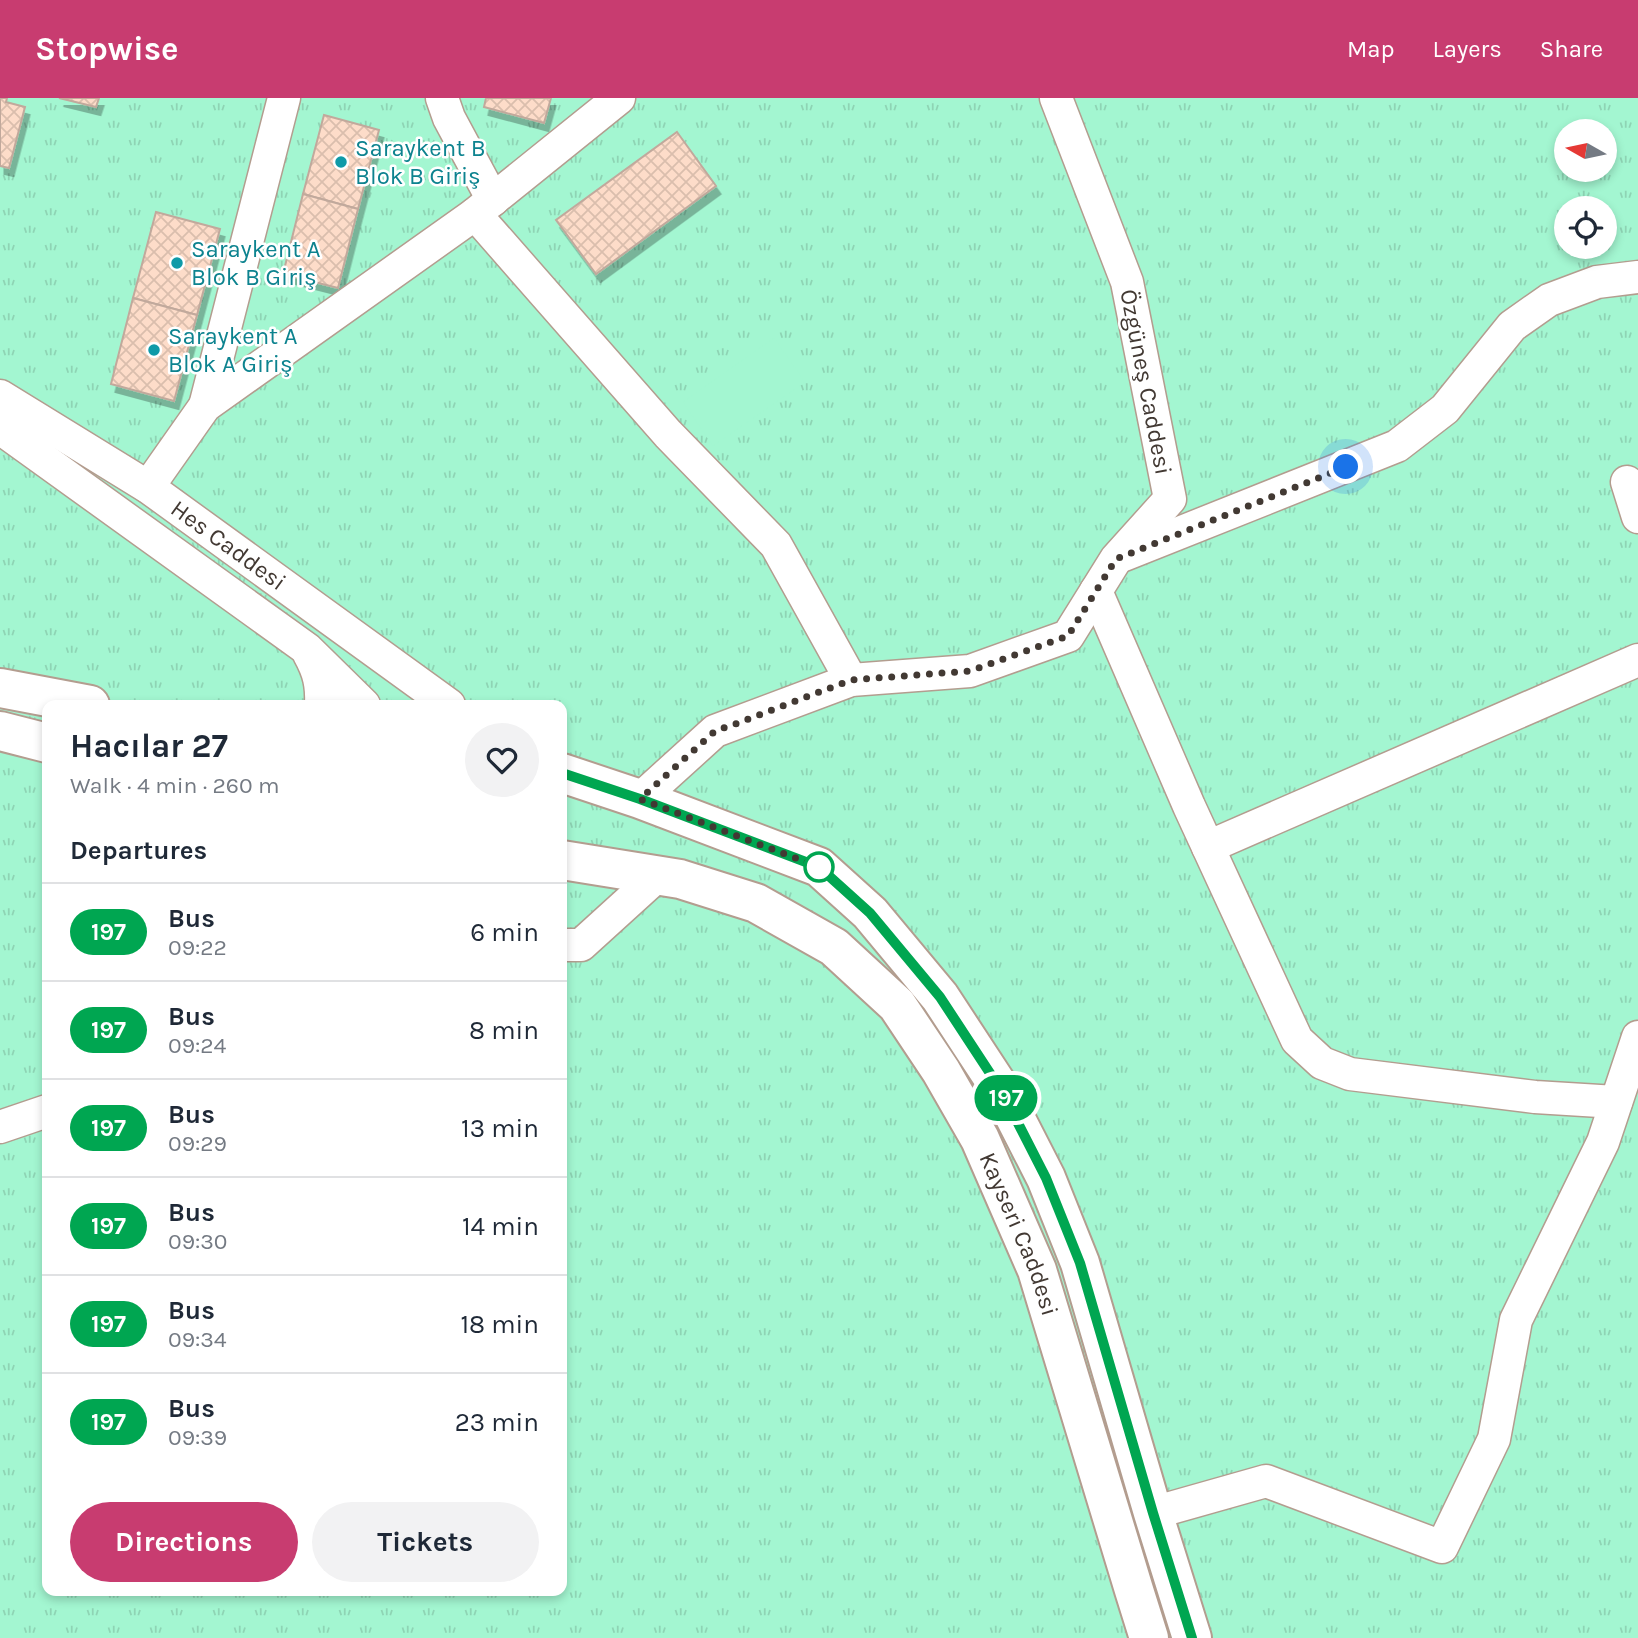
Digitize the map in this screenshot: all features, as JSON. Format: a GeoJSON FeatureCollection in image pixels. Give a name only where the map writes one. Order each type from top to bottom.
{"type":"FeatureCollection","features":[{"type":"Feature","properties":{"kind":"main road"},"geometry":{"type":"LineString","coordinates":[[0,688],[64,700]]}},
{"type":"Feature","properties":{"kind":"main road"},"geometry":{"type":"LineString","coordinates":[[0,732],[42,742]]}},
{"type":"Feature","properties":{"kind":"main road","name":"Kayseri Caddesi"},"geometry":{"type":"LineString","coordinates":[[567,775],[640,799],[819,867],[870,913],[940,997],[1001,1090],[1046,1178],[1080,1263],[1192,1638]]}},
{"type":"Feature","properties":{"kind":"main road","name":"Kayseri Caddesi"},"geometry":{"type":"LineString","coordinates":[[567,861],[680,879],[756,903],[834,947],[897,1005],[941,1071],[980,1139],[1037,1270],[1149,1638]]}},
{"type":"Feature","properties":{"kind":"street"},"geometry":{"type":"LineString","coordinates":[[205,406],[284,98]]}},
{"type":"Feature","properties":{"kind":"street"},"geometry":{"type":"LineString","coordinates":[[442,98],[484,207],[668,434],[776,545],[851,680]]}},
{"type":"Feature","properties":{"kind":"street"},"geometry":{"type":"LineString","coordinates":[[148,487],[205,406],[484,207],[619,98]]}},
{"type":"Feature","properties":{"kind":"street","name":"Özgüneş Caddesi"},"geometry":{"type":"LineString","coordinates":[[640,799],[715,731],[851,680],[970,671],[1068,636],[1116,559],[1170,499],[1127,282],[1056,98]]}},
{"type":"Feature","properties":{"kind":"street"},"geometry":{"type":"LineString","coordinates":[[1116,559],[1397,446],[1445,408],[1512,326],[1540,306],[1597,282],[1638,278]]}},
{"type":"Feature","properties":{"kind":"street","name":"Hes Caddesi"},"geometry":{"type":"LineString","coordinates":[[0,396],[148,487],[442,700]]}},
{"type":"Feature","properties":{"kind":"street","name":"Hes Caddesi"},"geometry":{"type":"LineString","coordinates":[[0,428],[307,649],[359,700]]}},
{"type":"Feature","properties":{"kind":"street"},"geometry":{"type":"LineString","coordinates":[[1627,482],[1638,517]]}},
{"type":"Feature","properties":{"kind":"street"},"geometry":{"type":"LineString","coordinates":[[1096,591],[1189,806],[1297,1040],[1322,1063],[1350,1073],[1535,1097],[1616,1102]]}},
{"type":"Feature","properties":{"kind":"street"},"geometry":{"type":"LineString","coordinates":[[307,649],[318,670],[321,700]]}},
{"type":"Feature","properties":{"kind":"street"},"geometry":{"type":"LineString","coordinates":[[1208,848],[1638,660]]}},
{"type":"Feature","properties":{"kind":"street"},"geometry":{"type":"LineString","coordinates":[[567,945],[581,945],[657,876]]}},
{"type":"Feature","properties":{"kind":"street"},"geometry":{"type":"LineString","coordinates":[[1153,1513],[1266,1481],[1442,1547],[1494,1439],[1516,1320],[1603,1142],[1638,1037]]}},
{"type":"Feature","properties":{"kind":"street"},"geometry":{"type":"LineString","coordinates":[[0,1127],[42,1113]]}},
{"type":"Feature","properties":{"kind":"green space"},"geometry":{"type":"Polygon","coordinates":[[[0,98],[1638,98],[1638,1638],[0,1638],[0,98]]]}},
{"type":"Feature","properties":{"kind":"green space"},"geometry":{"type":"Polygon","coordinates":[[[774,338],[805,382],[713,446],[683,402],[774,338]]]}},
{"type":"Feature","properties":{"kind":"building"},"geometry":{"type":"Polygon","coordinates":[[[0,98],[7,98],[6,102],[25,107],[9,168],[0,166],[0,98]]]}},
{"type":"Feature","properties":{"kind":"building"},"geometry":{"type":"Polygon","coordinates":[[[59,98],[99,98],[96,107],[59,98]]]}},
{"type":"Feature","properties":{"kind":"building"},"geometry":{"type":"Polygon","coordinates":[[[486,98],[551,98],[544,123],[484,107],[486,98]]]}},
{"type":"Feature","properties":{"kind":"building","name":"Saraykent B Blok B Giriş"},"geometry":{"type":"Polygon","coordinates":[[[324,115],[379,130],[358,209],[303,194],[324,115]]]}},
{"type":"Feature","properties":{"kind":"building"},"geometry":{"type":"Polygon","coordinates":[[[677,132],[716,186],[596,274],[556,220],[677,132]]]}},
{"type":"Feature","properties":{"kind":"building"},"geometry":{"type":"Polygon","coordinates":[[[303,194],[358,209],[338,288],[283,274],[303,194]]]}},
{"type":"Feature","properties":{"kind":"building","name":"Saraykent A Blok B Giriş"},"geometry":{"type":"Polygon","coordinates":[[[156,212],[220,229],[197,315],[133,298],[156,212]]]}},
{"type":"Feature","properties":{"kind":"building","name":"Saraykent A Blok A Giriş"},"geometry":{"type":"Polygon","coordinates":[[[133,298],[197,315],[174,401],[111,384],[133,298]]]}},
{"type":"Feature","properties":{"kind":"bus line","name":"197"},"geometry":{"type":"LineString","coordinates":[[567,775],[640,799],[819,867],[870,913],[940,997],[1001,1090],[1046,1178],[1080,1263],[1192,1638]]}},
{"type":"Feature","properties":{"kind":"place","name":"Saraykent B Blok B Giriş"},"geometry":{"type":"Point","coordinates":[341,162]}},
{"type":"Feature","properties":{"kind":"place","name":"Saraykent A Blok B Giriş"},"geometry":{"type":"Point","coordinates":[177,263]}},
{"type":"Feature","properties":{"kind":"place","name":"Saraykent A Blok A Giriş"},"geometry":{"type":"Point","coordinates":[154,350]}},
{"type":"Feature","properties":{"kind":"route"},"geometry":{"type":"LineString","coordinates":[[819,867],[640,799],[715,731],[851,680],[970,671],[1068,636],[1116,559],[1346,467]]}}]}
